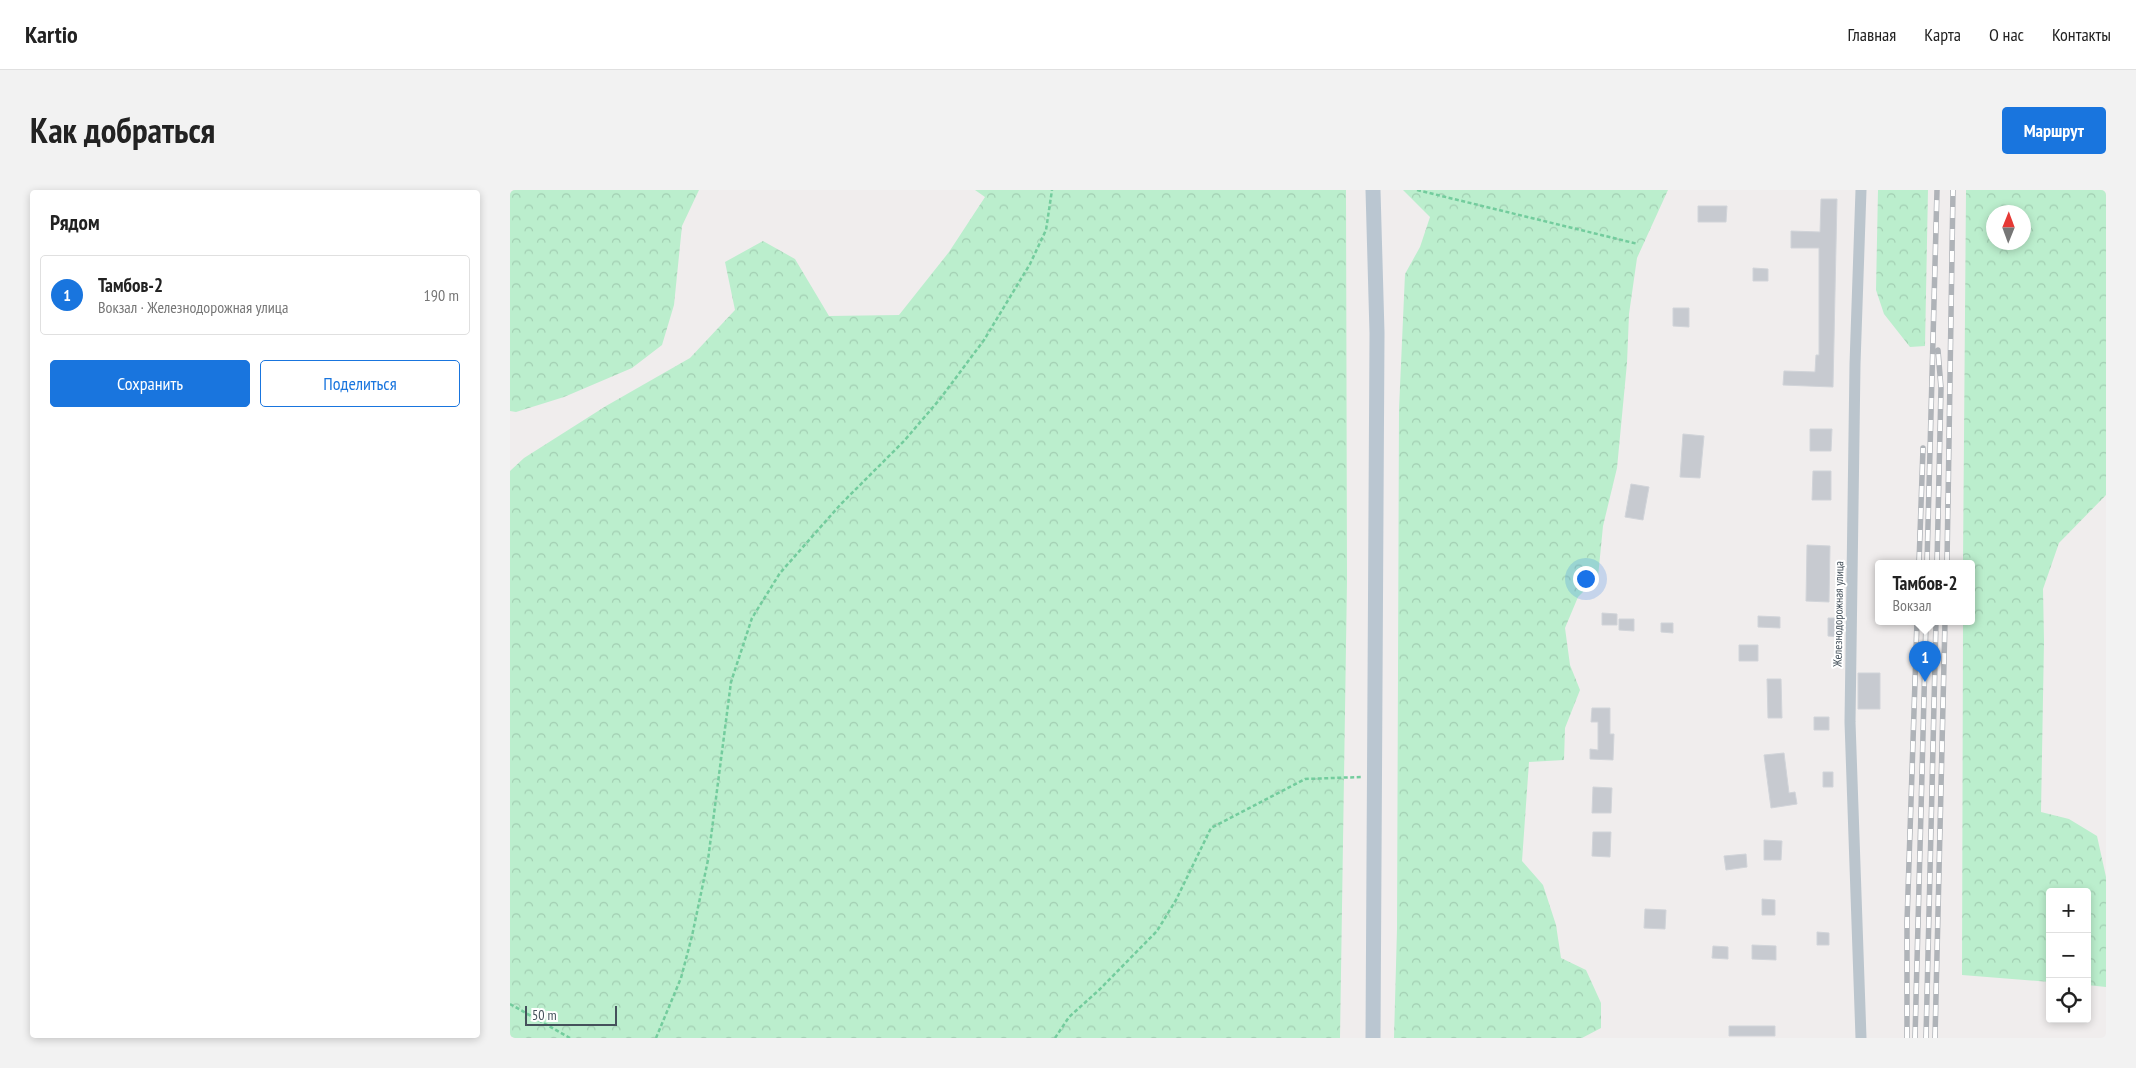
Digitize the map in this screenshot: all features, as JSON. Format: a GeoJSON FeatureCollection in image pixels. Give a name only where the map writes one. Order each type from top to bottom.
{"type":"FeatureCollection","features":[{"type":"Feature","properties":{"kind":"main road"},"geometry":{"type":"LineString","coordinates":[[1372,1038],[1375,928],[1378,333],[1373,190]]}},
{"type":"Feature","properties":{"kind":"street","name":"Железнодорожная улица"},"geometry":{"type":"LineString","coordinates":[[1861,190],[1855,364],[1850,722],[1861,1038]]}},
{"type":"Feature","properties":{"kind":"path"},"geometry":{"type":"LineString","coordinates":[[656,1038],[681,978],[692,936],[708,860],[731,682],[752,618],[780,573],[840,506],[904,441],[940,399],[984,340],[1030,264],[1046,230],[1052,190]]}},
{"type":"Feature","properties":{"kind":"path"},"geometry":{"type":"LineString","coordinates":[[1417,190],[1638,244]]}},
{"type":"Feature","properties":{"kind":"path"},"geometry":{"type":"LineString","coordinates":[[1055,1038],[1069,1017],[1100,990],[1158,931],[1176,900],[1211,828],[1305,779],[1376,776]]}},
{"type":"Feature","properties":{"kind":"path"},"geometry":{"type":"LineString","coordinates":[[510,1004],[570,1038]]}},
{"type":"Feature","properties":{"kind":"green space"},"geometry":{"type":"Polygon","coordinates":[[[510,190],[699,190],[682,226],[674,305],[662,345],[632,368],[564,397],[516,412],[510,411],[510,190]]]}},
{"type":"Feature","properties":{"kind":"green space"},"geometry":{"type":"Polygon","coordinates":[[[975,190],[1346,190],[1347,581],[1340,1038],[510,1038],[510,471],[524,458],[606,406],[690,358],[735,310],[725,262],[763,241],[795,259],[829,316],[899,315],[949,252],[985,197],[975,190]]]}},
{"type":"Feature","properties":{"kind":"green space"},"geometry":{"type":"Polygon","coordinates":[[[1403,190],[1668,190],[1637,258],[1629,314],[1627,363],[1617,468],[1603,526],[1598,577],[1578,597],[1565,628],[1570,665],[1580,690],[1565,728],[1564,760],[1529,762],[1522,861],[1543,885],[1556,925],[1561,958],[1586,970],[1601,1003],[1601,1028],[1582,1038],[1394,1038],[1397,929],[1399,409],[1405,274],[1420,247],[1430,217],[1403,190]]]}},
{"type":"Feature","properties":{"kind":"green space"},"geometry":{"type":"Polygon","coordinates":[[[1878,190],[1928,190],[1925,346],[1910,347],[1884,314],[1876,290],[1878,190]]]}},
{"type":"Feature","properties":{"kind":"green space"},"geometry":{"type":"Polygon","coordinates":[[[1966,190],[2106,190],[2106,495],[2059,543],[2043,589],[2041,812],[2069,819],[2097,836],[2106,877],[2106,987],[2091,985],[2091,888],[2046,888],[2046,982],[1962,975],[1963,625],[1975,625],[1975,560],[1963,560],[1966,190]]]}},
{"type":"Feature","properties":{"kind":"building"},"geometry":{"type":"Polygon","coordinates":[[[1821,199],[1837,199],[1833,387],[1783,385],[1784,371],[1815,372],[1816,355],[1819,355],[1819,248],[1791,248],[1791,231],[1820,232],[1821,199]]]}},
{"type":"Feature","properties":{"kind":"building"},"geometry":{"type":"Polygon","coordinates":[[[1698,206],[1727,206],[1726,222],[1698,222],[1698,206]]]}},
{"type":"Feature","properties":{"kind":"building"},"geometry":{"type":"Polygon","coordinates":[[[1753,268],[1768,269],[1768,281],[1753,281],[1753,268]]]}},
{"type":"Feature","properties":{"kind":"building"},"geometry":{"type":"Polygon","coordinates":[[[1673,308],[1689,308],[1689,327],[1673,326],[1673,308]]]}},
{"type":"Feature","properties":{"kind":"building"},"geometry":{"type":"Polygon","coordinates":[[[1810,429],[1832,429],[1831,451],[1810,451],[1810,429]]]}},
{"type":"Feature","properties":{"kind":"building"},"geometry":{"type":"Polygon","coordinates":[[[1683,434],[1704,436],[1700,478],[1680,477],[1683,434]]]}},
{"type":"Feature","properties":{"kind":"building"},"geometry":{"type":"Polygon","coordinates":[[[1813,471],[1831,471],[1831,500],[1812,500],[1813,471]]]}},
{"type":"Feature","properties":{"kind":"building"},"geometry":{"type":"Polygon","coordinates":[[[1631,484],[1649,487],[1643,520],[1625,517],[1631,484]]]}},
{"type":"Feature","properties":{"kind":"building"},"geometry":{"type":"Polygon","coordinates":[[[1807,545],[1830,546],[1829,602],[1806,601],[1807,545]]]}},
{"type":"Feature","properties":{"kind":"building"},"geometry":{"type":"Polygon","coordinates":[[[1602,613],[1617,614],[1617,625],[1602,625],[1602,613]]]}},
{"type":"Feature","properties":{"kind":"building"},"geometry":{"type":"Polygon","coordinates":[[[1758,616],[1780,617],[1780,628],[1758,627],[1758,616]]]}},
{"type":"Feature","properties":{"kind":"building"},"geometry":{"type":"Polygon","coordinates":[[[1828,618],[1839,618],[1839,637],[1828,636],[1828,618]]]}},
{"type":"Feature","properties":{"kind":"building"},"geometry":{"type":"Polygon","coordinates":[[[1619,619],[1634,619],[1634,631],[1619,630],[1619,619]]]}},
{"type":"Feature","properties":{"kind":"building"},"geometry":{"type":"Polygon","coordinates":[[[1661,623],[1673,623],[1673,633],[1661,632],[1661,623]]]}},
{"type":"Feature","properties":{"kind":"building"},"geometry":{"type":"Polygon","coordinates":[[[1739,645],[1758,645],[1758,661],[1739,661],[1739,645]]]}},
{"type":"Feature","properties":{"kind":"building"},"geometry":{"type":"Polygon","coordinates":[[[1858,673],[1880,673],[1880,709],[1858,709],[1858,673]]]}},
{"type":"Feature","properties":{"kind":"building"},"geometry":{"type":"Polygon","coordinates":[[[1767,679],[1781,679],[1782,718],[1768,718],[1767,679]]]}},
{"type":"Feature","properties":{"kind":"building"},"geometry":{"type":"Polygon","coordinates":[[[1592,708],[1610,708],[1610,734],[1614,734],[1613,760],[1590,759],[1590,749],[1598,750],[1598,722],[1591,722],[1592,708]]]}},
{"type":"Feature","properties":{"kind":"building"},"geometry":{"type":"Polygon","coordinates":[[[1814,717],[1829,717],[1829,730],[1814,730],[1814,717]]]}},
{"type":"Feature","properties":{"kind":"building"},"geometry":{"type":"Polygon","coordinates":[[[1784,753],[1789,793],[1795,792],[1797,804],[1771,808],[1764,755],[1784,753]]]}},
{"type":"Feature","properties":{"kind":"building"},"geometry":{"type":"Polygon","coordinates":[[[1823,772],[1833,772],[1833,787],[1823,787],[1823,772]]]}},
{"type":"Feature","properties":{"kind":"building"},"geometry":{"type":"Polygon","coordinates":[[[1593,787],[1612,788],[1611,813],[1592,813],[1593,787]]]}},
{"type":"Feature","properties":{"kind":"building"},"geometry":{"type":"Polygon","coordinates":[[[1593,832],[1611,832],[1610,857],[1592,856],[1593,832]]]}},
{"type":"Feature","properties":{"kind":"building"},"geometry":{"type":"Polygon","coordinates":[[[1764,840],[1782,841],[1781,860],[1764,860],[1764,840]]]}},
{"type":"Feature","properties":{"kind":"building"},"geometry":{"type":"Polygon","coordinates":[[[1746,854],[1747,867],[1726,870],[1724,856],[1746,854]]]}},
{"type":"Feature","properties":{"kind":"building"},"geometry":{"type":"Polygon","coordinates":[[[1762,899],[1775,900],[1775,915],[1762,915],[1762,899]]]}},
{"type":"Feature","properties":{"kind":"building"},"geometry":{"type":"Polygon","coordinates":[[[1645,909],[1666,910],[1665,929],[1644,928],[1645,909]]]}},
{"type":"Feature","properties":{"kind":"building"},"geometry":{"type":"Polygon","coordinates":[[[1817,932],[1829,933],[1829,945],[1817,945],[1817,932]]]}},
{"type":"Feature","properties":{"kind":"building"},"geometry":{"type":"Polygon","coordinates":[[[1752,945],[1776,946],[1776,960],[1752,959],[1752,945]]]}},
{"type":"Feature","properties":{"kind":"building"},"geometry":{"type":"Polygon","coordinates":[[[1713,946],[1728,947],[1728,959],[1712,958],[1713,946]]]}},
{"type":"Feature","properties":{"kind":"building"},"geometry":{"type":"Polygon","coordinates":[[[1729,1026],[1775,1026],[1775,1036],[1729,1036],[1729,1026]]]}},
{"type":"Feature","properties":{"kind":"railway"},"geometry":{"type":"LineString","coordinates":[[1927,560],[1937,190]]}},
{"type":"Feature","properties":{"kind":"railway"},"geometry":{"type":"LineString","coordinates":[[1948,504],[1953,190]]}},
{"type":"Feature","properties":{"kind":"railway"},"geometry":{"type":"LineString","coordinates":[[1937,560],[1941,388],[1938,350]]}},
{"type":"Feature","properties":{"kind":"railway"},"geometry":{"type":"LineString","coordinates":[[1919,560],[1923,448]]}},
{"type":"Feature","properties":{"kind":"railway"},"geometry":{"type":"LineString","coordinates":[[1947,560],[1948,498]]}},
{"type":"Feature","properties":{"kind":"railway"},"geometry":{"type":"LineString","coordinates":[[1907,1038],[1907,922],[1917,625]]}},
{"type":"Feature","properties":{"kind":"railway"},"geometry":{"type":"LineString","coordinates":[[1915,1038],[1926,625]]}},
{"type":"Feature","properties":{"kind":"railway"},"geometry":{"type":"LineString","coordinates":[[1926,1038],[1936,625]]}},
{"type":"Feature","properties":{"kind":"railway"},"geometry":{"type":"LineString","coordinates":[[1935,1038],[1945,625]]}},
{"type":"Feature","properties":{"kind":"place","name":"Тамбов-2"},"geometry":{"type":"Point","coordinates":[1925,682]}}]}
